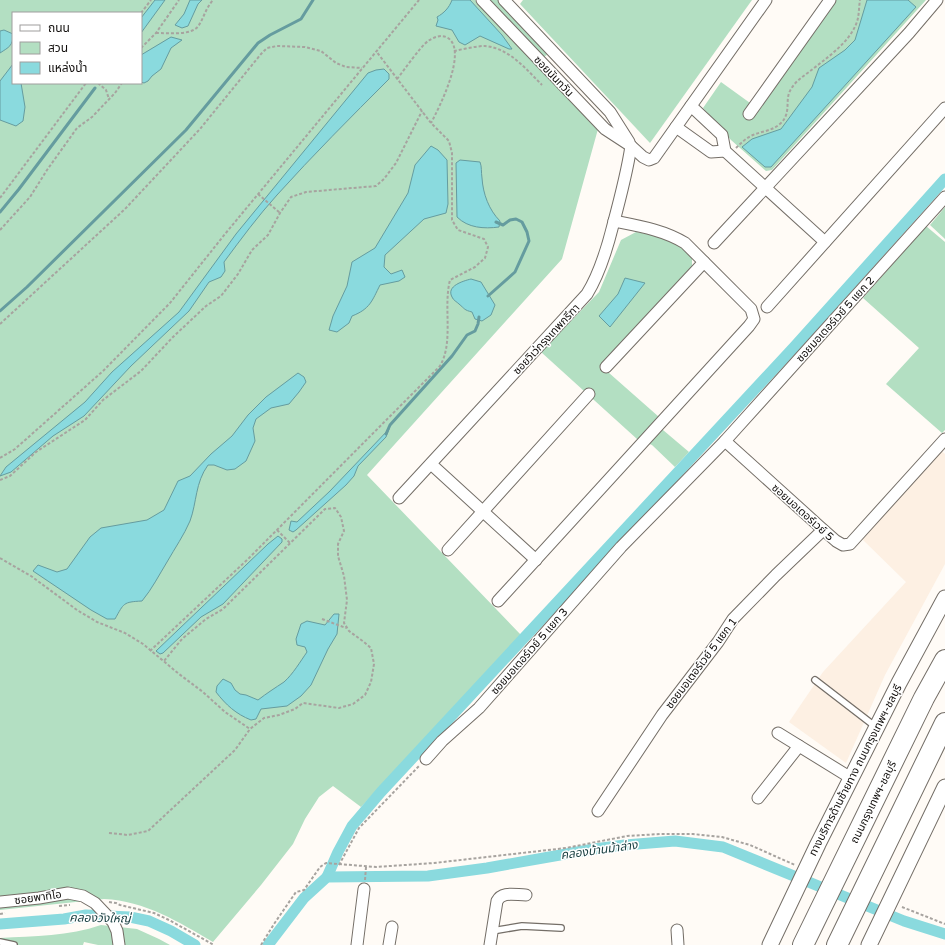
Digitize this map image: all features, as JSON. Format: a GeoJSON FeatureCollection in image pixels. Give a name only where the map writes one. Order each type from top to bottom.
{"type":"FeatureCollection","features":[{"type":"Feature","properties":{"kind":"highway","name":"ถนนกรุงเทพฯ-ชลบุรี"},"geometry":{"type":"LineString","coordinates":[[803,945],[924,698],[945,660]]}},
{"type":"Feature","properties":{"kind":"highway"},"geometry":{"type":"LineString","coordinates":[[837,945],[945,723]]}},
{"type":"Feature","properties":{"kind":"main road","name":"ทางบริการด้านซ้ายทาง ถนนกรุงเทพฯ-ชลบุรี"},"geometry":{"type":"LineString","coordinates":[[770,945],[818,844],[876,728],[945,598]]}},
{"type":"Feature","properties":{"kind":"main road"},"geometry":{"type":"LineString","coordinates":[[872,940],[945,787]]}},
{"type":"Feature","properties":{"kind":"street","name":"ซอยนันทวัน"},"geometry":{"type":"LineString","coordinates":[[482,0],[605,129],[649,160],[654,158],[766,0]]}},
{"type":"Feature","properties":{"kind":"street","name":"ซอยนันทวัน"},"geometry":{"type":"LineString","coordinates":[[504,0],[610,112],[631,146]]}},
{"type":"Feature","properties":{"kind":"street"},"geometry":{"type":"LineString","coordinates":[[749,114],[830,0]]}},
{"type":"Feature","properties":{"kind":"street"},"geometry":{"type":"LineString","coordinates":[[714,243],[909,33],[937,0]]}},
{"type":"Feature","properties":{"kind":"street"},"geometry":{"type":"LineString","coordinates":[[561,83],[573,73]]}},
{"type":"Feature","properties":{"kind":"street"},"geometry":{"type":"LineString","coordinates":[[691,106],[722,135],[728,153],[825,242]]}},
{"type":"Feature","properties":{"kind":"street"},"geometry":{"type":"LineString","coordinates":[[767,306],[945,108]]}},
{"type":"Feature","properties":{"kind":"street"},"geometry":{"type":"LineString","coordinates":[[676,127],[711,152],[728,153]]}},
{"type":"Feature","properties":{"kind":"street","name":"ซอยวิเว่กรุงเทพกรีฑา"},"geometry":{"type":"LineString","coordinates":[[399,498],[587,294],[595,282],[604,257],[626,178],[631,146]]}},
{"type":"Feature","properties":{"kind":"street","name":"ซอยมอเตอร์เวย์ 5 แยก 2"},"geometry":{"type":"LineString","coordinates":[[725,441],[945,197]]}},
{"type":"Feature","properties":{"kind":"street"},"geometry":{"type":"LineString","coordinates":[[498,601],[754,319],[751,309],[685,243],[664,232],[614,221]]}},
{"type":"Feature","properties":{"kind":"street"},"geometry":{"type":"LineString","coordinates":[[606,367],[704,262]]}},
{"type":"Feature","properties":{"kind":"street"},"geometry":{"type":"LineString","coordinates":[[448,550],[589,394]]}},
{"type":"Feature","properties":{"kind":"street","name":"ซอยมอเตอร์เวย์ 5"},"geometry":{"type":"LineString","coordinates":[[725,441],[823,530],[840,544],[846,545],[850,544],[945,439]]}},
{"type":"Feature","properties":{"kind":"street","name":"ซอยมอเตอร์เวย์ 5 แยก 3"},"geometry":{"type":"LineString","coordinates":[[426,759],[479,708],[621,547],[725,441]]}},
{"type":"Feature","properties":{"kind":"street"},"geometry":{"type":"LineString","coordinates":[[431,464],[536,560]]}},
{"type":"Feature","properties":{"kind":"street","name":"ซอยมอเตอร์เวย์ 5 แยก 1"},"geometry":{"type":"LineString","coordinates":[[598,811],[662,715],[718,642],[733,619],[823,530]]}},
{"type":"Feature","properties":{"kind":"street"},"geometry":{"type":"LineString","coordinates":[[778,733],[851,778]]}},
{"type":"Feature","properties":{"kind":"street"},"geometry":{"type":"LineString","coordinates":[[758,798],[799,746]]}},
{"type":"Feature","properties":{"kind":"street"},"geometry":{"type":"LineString","coordinates":[[357,945],[364,888]]}},
{"type":"Feature","properties":{"kind":"street","name":"ซอยพาทิโอ"},"geometry":{"type":"LineString","coordinates":[[0,902],[68,893],[83,896],[95,903],[113,922],[117,931],[120,945]]}},
{"type":"Feature","properties":{"kind":"street"},"geometry":{"type":"LineString","coordinates":[[490,945],[497,901],[499,897],[504,894],[526,895]]}},
{"type":"Feature","properties":{"kind":"street"},"geometry":{"type":"LineString","coordinates":[[390,945],[392,927]]}},
{"type":"Feature","properties":{"kind":"street"},"geometry":{"type":"LineString","coordinates":[[677,930],[678,945]]}},
{"type":"Feature","properties":{"kind":"lane"},"geometry":{"type":"LineString","coordinates":[[815,680],[876,728]]}},
{"type":"Feature","properties":{"kind":"lane"},"geometry":{"type":"LineString","coordinates":[[492,931],[522,926],[561,928]]}},
{"type":"Feature","properties":{"kind":"lane"},"geometry":{"type":"LineString","coordinates":[[0,942],[14,945]]}},
{"type":"Feature","properties":{"kind":"path"},"geometry":{"type":"LineString","coordinates":[[141,12],[151,0]]}},
{"type":"Feature","properties":{"kind":"path"},"geometry":{"type":"LineString","coordinates":[[142,47],[156,33],[179,0]]}},
{"type":"Feature","properties":{"kind":"path"},"geometry":{"type":"LineString","coordinates":[[156,33],[183,33],[193,31],[199,27],[208,5],[213,0]]}},
{"type":"Feature","properties":{"kind":"path"},"geometry":{"type":"LineString","coordinates":[[0,458],[15,449],[103,371],[170,303],[258,194],[419,0]]}},
{"type":"Feature","properties":{"kind":"path"},"geometry":{"type":"LineString","coordinates":[[728,153],[743,140],[775,128],[784,120],[787,116],[788,95],[790,89],[796,82],[839,47],[851,34],[858,20],[860,0]]}},
{"type":"Feature","properties":{"kind":"path"},"geometry":{"type":"LineString","coordinates":[[397,79],[428,42],[438,36],[446,36],[451,40],[454,51],[454,64],[450,84],[431,123]]}},
{"type":"Feature","properties":{"kind":"path"},"geometry":{"type":"LineString","coordinates":[[0,324],[125,209],[200,129],[260,54],[267,48],[277,46],[305,47],[321,51],[336,63],[346,67],[362,68]]}},
{"type":"Feature","properties":{"kind":"path"},"geometry":{"type":"LineString","coordinates":[[454,51],[486,46],[499,51],[515,58],[542,85]]}},
{"type":"Feature","properties":{"kind":"path"},"geometry":{"type":"LineString","coordinates":[[150,651],[277,530],[440,366],[446,357],[448,311],[447,290],[450,280],[475,267],[485,258],[488,247],[484,239],[458,230],[452,220],[452,153],[449,142],[431,123],[376,51]]}},
{"type":"Feature","properties":{"kind":"path"},"geometry":{"type":"LineString","coordinates":[[0,198],[85,84]]}},
{"type":"Feature","properties":{"kind":"path"},"geometry":{"type":"LineString","coordinates":[[99,84],[106,90],[109,99]]}},
{"type":"Feature","properties":{"kind":"path"},"geometry":{"type":"LineString","coordinates":[[0,230],[30,197],[77,128],[92,117],[121,84]]}},
{"type":"Feature","properties":{"kind":"path"},"geometry":{"type":"LineString","coordinates":[[0,480],[10,476],[36,452],[85,420],[103,400],[141,371],[173,337],[206,306],[221,296],[238,274],[252,250],[268,235],[291,197],[306,192],[376,186],[384,179],[396,163],[422,111]]}},
{"type":"Feature","properties":{"kind":"path"},"geometry":{"type":"LineString","coordinates":[[258,194],[280,213]]}},
{"type":"Feature","properties":{"kind":"path"},"geometry":{"type":"LineString","coordinates":[[164,661],[182,639],[206,619],[223,609],[325,508],[335,508],[341,517],[344,531],[338,544],[338,556],[344,576],[348,600],[344,624],[347,628]]}},
{"type":"Feature","properties":{"kind":"path"},"geometry":{"type":"LineString","coordinates":[[277,530],[290,543]]}},
{"type":"Feature","properties":{"kind":"path"},"geometry":{"type":"LineString","coordinates":[[0,558],[31,576],[77,610],[97,622],[124,633],[164,661],[203,692],[225,712],[250,729]]}},
{"type":"Feature","properties":{"kind":"path"},"geometry":{"type":"LineString","coordinates":[[109,834],[128,835],[148,831],[235,750],[250,729],[264,718],[279,715],[295,709],[303,702],[339,708],[353,704],[365,695],[371,682],[374,664],[371,648],[347,628],[322,619]]}},
{"type":"Feature","properties":{"kind":"path"},"geometry":{"type":"LineString","coordinates":[[339,865],[359,828],[426,759]]}},
{"type":"Feature","properties":{"kind":"path"},"geometry":{"type":"LineString","coordinates":[[261,945],[296,892],[304,890],[320,867],[326,863],[366,867],[426,863],[566,848],[626,836],[692,834],[722,837],[750,845],[796,865]]}},
{"type":"Feature","properties":{"kind":"path"},"geometry":{"type":"LineString","coordinates":[[364,888],[366,867]]}},
{"type":"Feature","properties":{"kind":"path"},"geometry":{"type":"LineString","coordinates":[[896,904],[945,924]]}},
{"type":"Feature","properties":{"kind":"shaded area"},"geometry":{"type":"Polygon","coordinates":[[[940,450],[945,454],[945,564],[885,675],[846,763],[789,722],[823,672],[906,582],[861,538],[940,450]]]}},
{"type":"Feature","properties":{"kind":"green space"},"geometry":{"type":"Polygon","coordinates":[[[0,0],[475,0],[598,129],[562,259],[367,475],[521,635],[361,807],[333,786],[319,797],[305,819],[293,844],[213,942],[174,920],[148,908],[104,899],[0,910],[0,0]]]}},
{"type":"Feature","properties":{"kind":"green space"},"geometry":{"type":"Polygon","coordinates":[[[489,0],[500,0],[549,53],[543,58],[489,0]]]}},
{"type":"Feature","properties":{"kind":"green space"},"geometry":{"type":"Polygon","coordinates":[[[523,0],[752,0],[650,143],[520,4],[523,0]]]}},
{"type":"Feature","properties":{"kind":"green space"},"geometry":{"type":"Polygon","coordinates":[[[834,0],[926,0],[772,170],[766,171],[731,140],[703,108],[721,82],[757,108],[834,0]]]}},
{"type":"Feature","properties":{"kind":"green space"},"geometry":{"type":"Polygon","coordinates":[[[945,207],[945,239],[930,225],[945,207]]]}},
{"type":"Feature","properties":{"kind":"green space"},"geometry":{"type":"Polygon","coordinates":[[[926,226],[945,242],[945,430],[942,433],[886,384],[919,348],[863,298],[926,226]]]}},
{"type":"Feature","properties":{"kind":"green space"},"geometry":{"type":"Polygon","coordinates":[[[636,232],[652,235],[672,242],[692,255],[692,266],[600,365],[659,417],[663,430],[689,452],[675,467],[652,445],[637,439],[541,352],[599,292],[621,240],[636,232]]]}},
{"type":"Feature","properties":{"kind":"green space"},"geometry":{"type":"Polygon","coordinates":[[[101,925],[137,929],[170,945],[98,945],[84,942],[83,945],[0,945],[0,938],[64,933],[89,929],[101,925]]]}},
{"type":"Feature","properties":{"kind":"water"},"geometry":{"type":"Polygon","coordinates":[[[155,0],[165,0],[142,32],[142,17],[155,0]]]}},
{"type":"Feature","properties":{"kind":"water"},"geometry":{"type":"Polygon","coordinates":[[[190,0],[202,0],[198,4],[188,26],[182,28],[175,25],[184,14],[190,0]]]}},
{"type":"Feature","properties":{"kind":"water"},"geometry":{"type":"Polygon","coordinates":[[[452,0],[470,0],[502,35],[512,49],[480,36],[465,45],[459,42],[452,30],[436,26],[438,20],[437,17],[446,10],[452,0]]]}},
{"type":"Feature","properties":{"kind":"water"},"geometry":{"type":"Polygon","coordinates":[[[867,0],[908,0],[916,7],[771,167],[765,167],[742,147],[752,139],[781,129],[812,87],[819,68],[845,50],[855,40],[867,0]]]}},
{"type":"Feature","properties":{"kind":"water"},"geometry":{"type":"Polygon","coordinates":[[[4,30],[12,34],[12,41],[10,46],[0,53],[0,31],[4,30]]]}},
{"type":"Feature","properties":{"kind":"water"},"geometry":{"type":"Polygon","coordinates":[[[171,37],[182,40],[171,48],[161,69],[144,83],[142,82],[142,54],[171,37]]]}},
{"type":"Feature","properties":{"kind":"water"},"geometry":{"type":"Polygon","coordinates":[[[12,65],[12,84],[21,84],[25,107],[23,121],[16,126],[0,120],[0,81],[12,65]]]}},
{"type":"Feature","properties":{"kind":"water"},"geometry":{"type":"Polygon","coordinates":[[[384,69],[389,74],[389,79],[318,151],[270,203],[224,262],[225,271],[221,277],[209,282],[189,311],[131,366],[84,416],[53,436],[11,472],[0,476],[6,467],[85,402],[112,372],[179,312],[236,234],[368,73],[384,69]]]}},
{"type":"Feature","properties":{"kind":"water"},"geometry":{"type":"Polygon","coordinates":[[[431,146],[438,150],[447,160],[448,204],[446,213],[424,219],[385,255],[384,267],[391,274],[402,270],[405,277],[399,281],[380,285],[370,304],[352,316],[349,323],[337,332],[329,330],[333,316],[347,286],[352,262],[375,248],[408,193],[415,165],[431,146]]]}},
{"type":"Feature","properties":{"kind":"water"},"geometry":{"type":"Polygon","coordinates":[[[460,160],[480,162],[485,196],[496,217],[500,221],[499,227],[488,228],[471,226],[461,221],[457,217],[456,163],[460,160]]]}},
{"type":"Feature","properties":{"kind":"water"},"geometry":{"type":"Polygon","coordinates":[[[625,278],[645,283],[610,327],[599,316],[618,294],[625,278]]]}},
{"type":"Feature","properties":{"kind":"water"},"geometry":{"type":"Polygon","coordinates":[[[471,279],[481,282],[495,305],[491,315],[482,321],[475,319],[472,312],[467,311],[454,300],[451,293],[453,287],[471,279]]]}},
{"type":"Feature","properties":{"kind":"water"},"geometry":{"type":"Polygon","coordinates":[[[298,373],[304,377],[306,382],[289,404],[271,408],[256,419],[253,428],[255,441],[246,461],[235,469],[227,470],[214,465],[208,465],[201,479],[188,526],[149,592],[142,601],[125,604],[115,619],[107,619],[33,571],[38,565],[57,572],[67,569],[90,537],[101,528],[147,520],[164,510],[178,481],[190,476],[211,454],[232,436],[248,415],[266,397],[298,373]]]}},
{"type":"Feature","properties":{"kind":"water"},"geometry":{"type":"Polygon","coordinates":[[[389,429],[386,437],[358,466],[354,476],[346,485],[296,530],[293,532],[289,530],[291,521],[297,522],[330,491],[389,429]]]}},
{"type":"Feature","properties":{"kind":"water"},"geometry":{"type":"Polygon","coordinates":[[[278,536],[282,539],[282,542],[223,604],[201,617],[163,653],[160,654],[156,651],[268,544],[278,536]]]}},
{"type":"Feature","properties":{"kind":"water"},"geometry":{"type":"Polygon","coordinates":[[[334,614],[339,614],[337,634],[328,649],[311,685],[301,696],[287,706],[261,709],[256,719],[251,720],[232,709],[216,692],[217,686],[223,679],[231,683],[235,690],[240,694],[258,700],[284,682],[307,652],[305,647],[297,645],[296,639],[301,624],[307,621],[325,625],[334,614]]]}},
{"type":"Feature","properties":{"kind":"waterway"},"geometry":{"type":"LineString","coordinates":[[0,311],[27,287],[186,130],[258,43],[301,19],[313,0]]}},
{"type":"Feature","properties":{"kind":"waterway"},"geometry":{"type":"LineString","coordinates":[[0,212],[95,88]]}},
{"type":"Feature","properties":{"kind":"waterway"},"geometry":{"type":"LineString","coordinates":[[327,877],[352,826],[381,792],[795,346],[945,179]]}},
{"type":"Feature","properties":{"kind":"waterway"},"geometry":{"type":"LineString","coordinates":[[488,296],[515,272],[529,241],[527,232],[522,222],[516,219],[510,220],[503,225],[496,222]]}},
{"type":"Feature","properties":{"kind":"waterway"},"geometry":{"type":"LineString","coordinates":[[386,434],[390,425],[452,356],[467,335],[475,331],[479,317]]}},
{"type":"Feature","properties":{"kind":"waterway","name":"คลองบ้านม้าล่าง"},"geometry":{"type":"LineString","coordinates":[[268,945],[304,898],[327,877],[428,876],[487,868],[594,849],[675,841],[723,847],[904,921],[945,934]]}},
{"type":"Feature","properties":{"kind":"waterway","name":"คลองวังใหญ่"},"geometry":{"type":"LineString","coordinates":[[0,924],[64,919],[86,915],[130,917],[149,921],[171,931],[195,945]]}}]}
